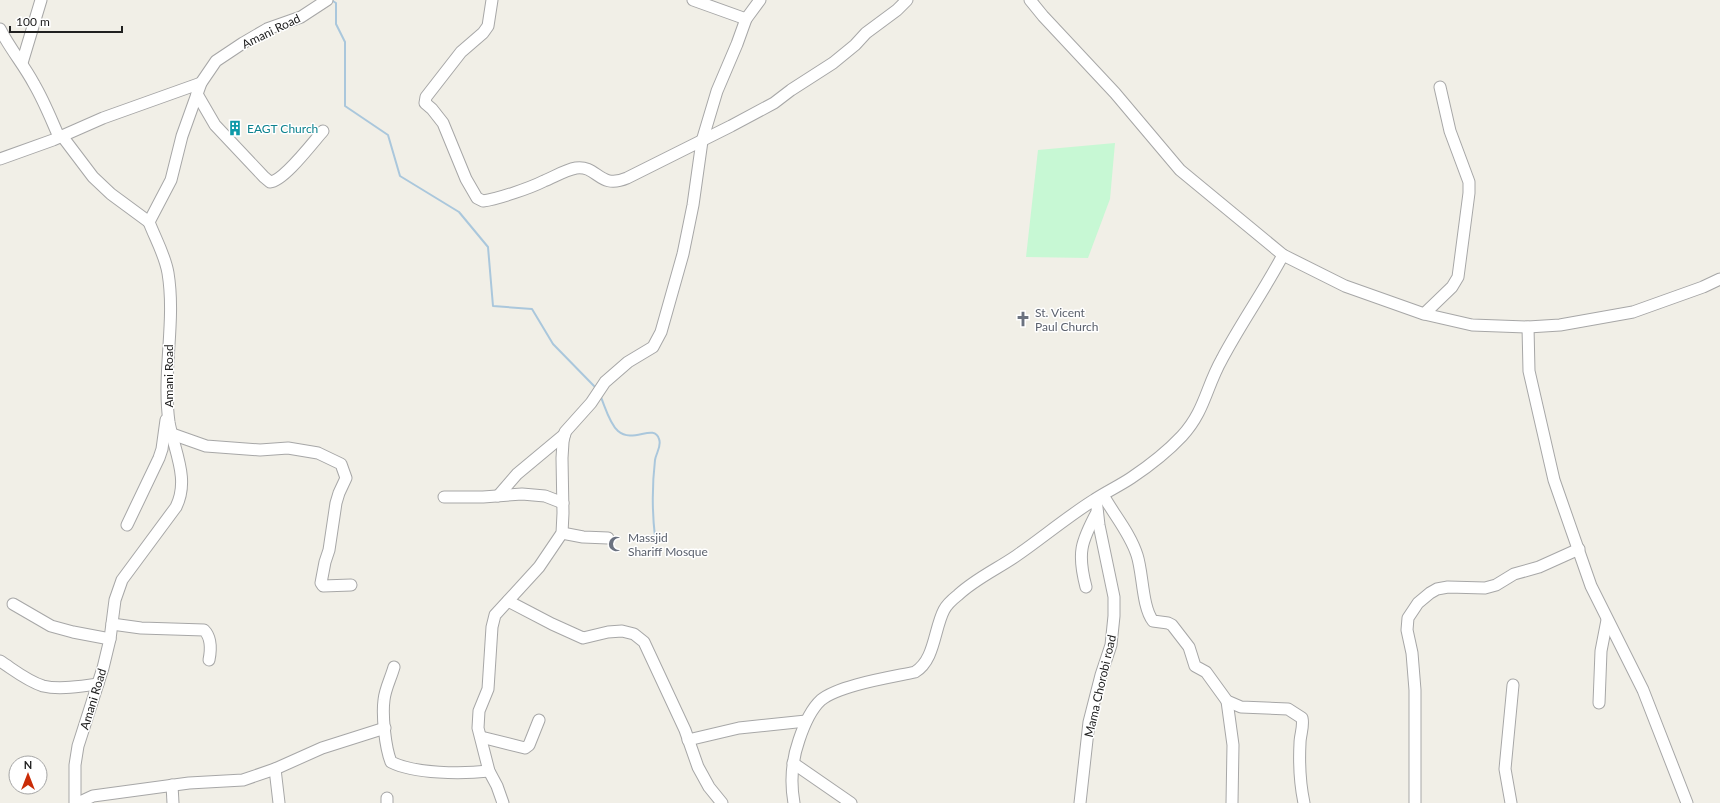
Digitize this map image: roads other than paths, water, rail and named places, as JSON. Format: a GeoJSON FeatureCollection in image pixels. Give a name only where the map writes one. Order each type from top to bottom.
{"type":"FeatureCollection","features":[{"type":"Feature","properties":{"kind":"street"},"geometry":{"type":"LineString","coordinates":[[22,63],[40,0]]}},
{"type":"Feature","properties":{"kind":"street"},"geometry":{"type":"LineString","coordinates":[[492,0],[488,26],[483,33],[461,52],[426,97],[425,103],[432,108],[443,123],[466,179],[479,200],[489,200],[534,186],[576,168],[590,170],[604,180],[611,182],[621,181],[774,103],[791,90],[833,63],[855,45],[866,33],[897,10],[907,0]]}},
{"type":"Feature","properties":{"kind":"street"},"geometry":{"type":"LineString","coordinates":[[693,0],[746,19]]}},
{"type":"Feature","properties":{"kind":"street"},"geometry":{"type":"LineString","coordinates":[[498,496],[517,474],[564,434],[591,403],[605,382],[628,362],[653,347],[661,332],[685,247],[702,141],[717,90],[746,19],[760,0]]}},
{"type":"Feature","properties":{"kind":"street"},"geometry":{"type":"LineString","coordinates":[[1030,0],[1180,170],[1283,255],[1345,286],[1424,314],[1472,325],[1528,327],[1560,325],[1633,312],[1703,287],[1720,279]]}},
{"type":"Feature","properties":{"kind":"street","name":"Amani Road"},"geometry":{"type":"LineString","coordinates":[[76,803],[75,764],[78,746],[98,684],[110,639],[115,600],[122,580],[176,507],[181,495],[182,473],[172,434],[166,383],[170,323],[169,283],[166,264],[149,222],[171,180],[182,136],[199,88],[216,61],[267,29],[301,17],[324,1]]}},
{"type":"Feature","properties":{"kind":"street"},"geometry":{"type":"LineString","coordinates":[[0,29],[7,44],[22,63],[35,85],[61,136],[93,177],[111,194],[149,222]]}},
{"type":"Feature","properties":{"kind":"street"},"geometry":{"type":"LineString","coordinates":[[1424,314],[1452,287],[1458,277],[1469,193],[1469,182],[1450,131],[1440,87]]}},
{"type":"Feature","properties":{"kind":"street"},"geometry":{"type":"LineString","coordinates":[[0,159],[103,118],[199,88],[204,108],[215,125],[270,182],[276,181],[287,171],[323,131]]}},
{"type":"Feature","properties":{"kind":"street"},"geometry":{"type":"LineString","coordinates":[[794,803],[791,778],[793,763],[806,721],[817,704],[823,698],[864,683],[919,670],[926,662],[929,655],[943,613],[954,599],[967,587],[1016,556],[1100,497],[1156,461],[1193,423],[1201,410],[1212,379],[1221,360],[1266,288],[1283,255]]}},
{"type":"Feature","properties":{"kind":"street"},"geometry":{"type":"LineString","coordinates":[[1528,327],[1530,371],[1554,480],[1591,586],[1643,690],[1687,803]]}},
{"type":"Feature","properties":{"kind":"street"},"geometry":{"type":"LineString","coordinates":[[127,525],[162,449],[168,410]]}},
{"type":"Feature","properties":{"kind":"street"},"geometry":{"type":"LineString","coordinates":[[172,434],[206,446],[260,450],[283,448],[318,453],[341,464],[346,478],[338,493],[329,550],[321,583],[323,586],[327,587],[350,585]]}},
{"type":"Feature","properties":{"kind":"street"},"geometry":{"type":"LineString","coordinates":[[503,803],[497,786],[489,771],[478,720],[479,711],[488,689],[493,622],[496,612],[539,567],[562,533],[562,458],[564,434]]}},
{"type":"Feature","properties":{"kind":"street"},"geometry":{"type":"LineString","coordinates":[[444,496],[498,496],[522,494],[545,496],[563,503]]}},
{"type":"Feature","properties":{"kind":"street"},"geometry":{"type":"LineString","coordinates":[[1100,497],[1128,534],[1137,553],[1148,612],[1151,619],[1155,622],[1168,623],[1172,625],[1189,647],[1195,666],[1206,672],[1227,701],[1233,745],[1232,803]]}},
{"type":"Feature","properties":{"kind":"street","name":"Mama Chorobi road"},"geometry":{"type":"LineString","coordinates":[[1080,803],[1089,722],[1101,675],[1111,645],[1114,626],[1114,597],[1098,525],[1097,511],[1100,497]]}},
{"type":"Feature","properties":{"kind":"street"},"geometry":{"type":"LineString","coordinates":[[1086,587],[1081,562],[1081,550],[1087,532],[1097,511]]}},
{"type":"Feature","properties":{"kind":"street"},"geometry":{"type":"LineString","coordinates":[[562,533],[584,537],[608,538]]}},
{"type":"Feature","properties":{"kind":"street"},"geometry":{"type":"LineString","coordinates":[[1415,803],[1415,690],[1412,653],[1407,630],[1408,618],[1418,603],[1437,589],[1448,587],[1485,588],[1496,585],[1514,574],[1539,567],[1579,549]]}},
{"type":"Feature","properties":{"kind":"street"},"geometry":{"type":"LineString","coordinates":[[508,601],[583,638],[608,632],[622,631],[629,632],[646,644],[688,740],[698,767],[715,796],[722,803]]}},
{"type":"Feature","properties":{"kind":"street"},"geometry":{"type":"LineString","coordinates":[[14,604],[51,626],[110,639]]}},
{"type":"Feature","properties":{"kind":"street"},"geometry":{"type":"LineString","coordinates":[[1599,703],[1602,651],[1607,620]]}},
{"type":"Feature","properties":{"kind":"street"},"geometry":{"type":"LineString","coordinates":[[112,624],[141,628],[204,630],[208,634],[210,645],[209,660]]}},
{"type":"Feature","properties":{"kind":"street"},"geometry":{"type":"LineString","coordinates":[[0,661],[24,678],[43,686],[64,687],[98,684]]}},
{"type":"Feature","properties":{"kind":"street"},"geometry":{"type":"LineString","coordinates":[[394,667],[384,699],[385,728],[391,762],[412,769],[468,774],[489,771]]}},
{"type":"Feature","properties":{"kind":"street"},"geometry":{"type":"LineString","coordinates":[[1511,803],[1505,769],[1513,685]]}},
{"type":"Feature","properties":{"kind":"street"},"geometry":{"type":"LineString","coordinates":[[1227,701],[1241,707],[1288,709],[1302,718],[1300,742],[1302,792],[1304,803]]}},
{"type":"Feature","properties":{"kind":"street"},"geometry":{"type":"LineString","coordinates":[[481,737],[525,748],[528,745],[539,720]]}},
{"type":"Feature","properties":{"kind":"street"},"geometry":{"type":"LineString","coordinates":[[688,740],[744,727],[806,721]]}},
{"type":"Feature","properties":{"kind":"street"},"geometry":{"type":"LineString","coordinates":[[76,803],[93,796],[172,785],[195,782],[238,781],[275,769],[322,748],[385,728]]}},
{"type":"Feature","properties":{"kind":"street"},"geometry":{"type":"LineString","coordinates":[[793,763],[851,803]]}},
{"type":"Feature","properties":{"kind":"street"},"geometry":{"type":"LineString","coordinates":[[275,769],[279,803]]}},
{"type":"Feature","properties":{"kind":"street"},"geometry":{"type":"LineString","coordinates":[[172,785],[173,803]]}},
{"type":"Feature","properties":{"kind":"waterway"},"geometry":{"type":"LineString","coordinates":[[331,0],[336,3],[336,24],[345,42],[345,106],[388,135],[400,176],[459,212],[488,247],[493,306],[532,309],[553,344],[596,388]]}},
{"type":"Feature","properties":{"kind":"waterway"},"geometry":{"type":"LineString","coordinates":[[600,395],[610,419],[618,431],[630,435],[653,433],[659,439],[660,442],[655,460],[653,489],[655,537]]}},
{"type":"Feature","properties":{"kind":"place","name":"EAGT Church"},"geometry":{"type":"Point","coordinates":[235,128]}},
{"type":"Feature","properties":{"kind":"place","name":"St. Vicent Paul Church"},"geometry":{"type":"Point","coordinates":[1023,319]}},
{"type":"Feature","properties":{"kind":"place","name":"Massjid Shariff Mosque"},"geometry":{"type":"Point","coordinates":[616,544]}}]}
